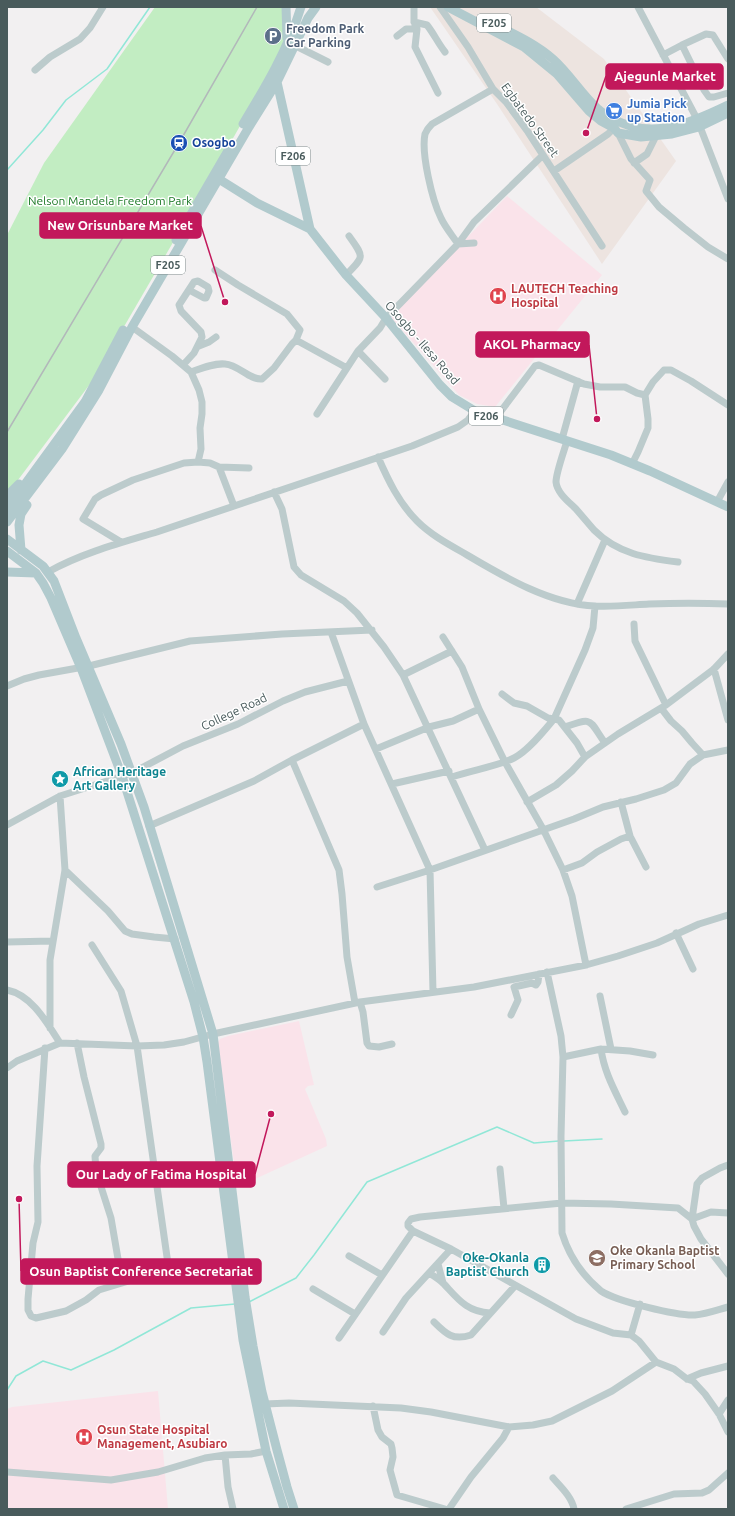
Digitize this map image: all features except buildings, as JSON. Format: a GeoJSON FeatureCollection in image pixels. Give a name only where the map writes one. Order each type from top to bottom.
{"type":"FeatureCollection","features":[{"type":"Feature","properties":{"kind":"main road"},"geometry":{"type":"LineString","coordinates":[[286,7],[291,44]]}},
{"type":"Feature","properties":{"kind":"main road","name":"F205"},"geometry":{"type":"LineString","coordinates":[[216,177],[277,82],[291,44],[300,7]]}},
{"type":"Feature","properties":{"kind":"main road","name":"F205"},"geometry":{"type":"LineString","coordinates":[[7,522],[62,449],[99,390],[132,327],[272,75],[316,7]]}},
{"type":"Feature","properties":{"kind":"main road","name":"F205"},"geometry":{"type":"LineString","coordinates":[[448,7],[524,47],[557,74],[589,111],[616,130],[641,137],[656,136],[728,113]]}},
{"type":"Feature","properties":{"kind":"main road","name":"F205"},"geometry":{"type":"LineString","coordinates":[[461,7],[526,40],[554,60],[598,110],[618,122],[636,128],[654,130],[698,123],[728,105]]}},
{"type":"Feature","properties":{"kind":"main road","name":"Osogbo - Ilesa Road"},"geometry":{"type":"LineString","coordinates":[[277,82],[310,229],[346,275],[386,318],[440,385],[452,397],[475,411],[495,419],[611,455],[650,471],[728,508]]}},
{"type":"Feature","properties":{"kind":"main road"},"geometry":{"type":"LineString","coordinates":[[7,509],[85,402],[111,350],[216,177]]}},
{"type":"Feature","properties":{"kind":"main road","name":"F206"},"geometry":{"type":"LineString","coordinates":[[216,177],[258,202],[310,229]]}},
{"type":"Feature","properties":{"kind":"main road"},"geometry":{"type":"LineString","coordinates":[[7,496],[24,478],[44,450],[54,443]]}},
{"type":"Feature","properties":{"kind":"main road"},"geometry":{"type":"LineString","coordinates":[[21,550],[19,525],[21,514],[57,464],[62,449]]}},
{"type":"Feature","properties":{"kind":"main road"},"geometry":{"type":"LineString","coordinates":[[7,539],[44,566],[54,581],[122,776],[208,1035],[234,1268],[241,1297]]}},
{"type":"Feature","properties":{"kind":"main road"},"geometry":{"type":"LineString","coordinates":[[7,551],[36,573],[43,582],[85,667],[132,773],[149,826],[208,1035],[243,1314],[243,1340],[253,1396],[266,1451],[284,1509]]}},
{"type":"Feature","properties":{"kind":"main road"},"geometry":{"type":"LineString","coordinates":[[7,572],[36,573]]}},
{"type":"Feature","properties":{"kind":"main road"},"geometry":{"type":"LineString","coordinates":[[243,1314],[265,1404],[294,1509]]}},
{"type":"Feature","properties":{"kind":"street"},"geometry":{"type":"LineString","coordinates":[[35,70],[50,57],[80,39],[90,28],[103,7]]}},
{"type":"Feature","properties":{"kind":"street"},"geometry":{"type":"LineString","coordinates":[[414,7],[414,22],[417,29],[415,47],[438,92]]}},
{"type":"Feature","properties":{"kind":"street","name":"Egbatedo Street"},"geometry":{"type":"LineString","coordinates":[[440,7],[468,47],[493,89],[506,102],[524,126],[542,156],[554,171],[602,246]]}},
{"type":"Feature","properties":{"kind":"street"},"geometry":{"type":"LineString","coordinates":[[638,7],[698,123],[728,199]]}},
{"type":"Feature","properties":{"kind":"street"},"geometry":{"type":"LineString","coordinates":[[414,22],[427,25],[436,35],[445,52]]}},
{"type":"Feature","properties":{"kind":"street"},"geometry":{"type":"LineString","coordinates":[[397,36],[406,29],[417,29]]}},
{"type":"Feature","properties":{"kind":"street"},"geometry":{"type":"LineString","coordinates":[[663,55],[682,45],[710,34],[713,35],[728,59]]}},
{"type":"Feature","properties":{"kind":"street"},"geometry":{"type":"LineString","coordinates":[[291,44],[328,62]]}},
{"type":"Feature","properties":{"kind":"street"},"geometry":{"type":"LineString","coordinates":[[682,45],[704,90],[709,97],[728,93]]}},
{"type":"Feature","properties":{"kind":"street"},"geometry":{"type":"LineString","coordinates":[[458,244],[441,219],[435,203],[428,174],[424,146],[426,132],[432,124],[493,89]]}},
{"type":"Feature","properties":{"kind":"street"},"geometry":{"type":"LineString","coordinates":[[554,171],[616,130],[634,163],[650,180],[646,191],[659,207],[708,247],[728,259]]}},
{"type":"Feature","properties":{"kind":"street"},"geometry":{"type":"LineString","coordinates":[[634,163],[647,154],[656,136]]}},
{"type":"Feature","properties":{"kind":"street"},"geometry":{"type":"LineString","coordinates":[[317,414],[358,351],[380,328],[386,318],[458,244],[474,222],[542,156]]}},
{"type":"Feature","properties":{"kind":"street"},"geometry":{"type":"LineString","coordinates":[[346,275],[360,261],[360,254],[349,236]]}},
{"type":"Feature","properties":{"kind":"street"},"geometry":{"type":"LineString","coordinates":[[458,244],[474,243]]}},
{"type":"Feature","properties":{"kind":"street"},"geometry":{"type":"LineString","coordinates":[[191,372],[213,365],[226,364],[237,367],[254,378],[262,380],[274,368],[296,340],[300,330],[287,314],[215,270]]}},
{"type":"Feature","properties":{"kind":"street"},"geometry":{"type":"LineString","coordinates":[[183,365],[199,346],[202,338],[201,332],[179,308],[179,305],[189,290]]}},
{"type":"Feature","properties":{"kind":"street"},"geometry":{"type":"LineString","coordinates":[[132,327],[191,372],[199,390],[202,402],[200,428],[201,449],[198,462]]}},
{"type":"Feature","properties":{"kind":"street"},"geometry":{"type":"LineString","coordinates":[[199,346],[209,342],[216,336]]}},
{"type":"Feature","properties":{"kind":"street"},"geometry":{"type":"LineString","coordinates":[[296,340],[348,368]]}},
{"type":"Feature","properties":{"kind":"street"},"geometry":{"type":"LineString","coordinates":[[358,351],[385,379]]}},
{"type":"Feature","properties":{"kind":"street"},"geometry":{"type":"LineString","coordinates":[[495,419],[535,366],[543,366],[578,381],[600,387],[625,387],[645,395]]}},
{"type":"Feature","properties":{"kind":"street"},"geometry":{"type":"LineString","coordinates":[[632,464],[648,428],[645,395],[653,382],[664,370],[668,370],[691,381],[728,405]]}},
{"type":"Feature","properties":{"kind":"street"},"geometry":{"type":"LineString","coordinates":[[578,381],[556,482],[558,490],[605,540],[630,553],[647,558],[678,562]]}},
{"type":"Feature","properties":{"kind":"street"},"geometry":{"type":"LineString","coordinates":[[48,572],[64,563],[121,542],[234,506],[412,446],[458,427],[468,420],[475,411]]}},
{"type":"Feature","properties":{"kind":"street"},"geometry":{"type":"LineString","coordinates":[[378,457],[389,482],[402,503],[417,521],[432,534],[498,574],[556,598],[577,604],[595,606],[683,603],[728,604]]}},
{"type":"Feature","properties":{"kind":"street"},"geometry":{"type":"LineString","coordinates":[[121,542],[83,520],[95,500],[101,495],[133,480],[184,463],[198,462],[210,463],[219,467],[249,468]]}},
{"type":"Feature","properties":{"kind":"street"},"geometry":{"type":"LineString","coordinates":[[219,467],[234,506]]}},
{"type":"Feature","properties":{"kind":"street"},"geometry":{"type":"LineString","coordinates":[[717,502],[728,482]]}},
{"type":"Feature","properties":{"kind":"street"},"geometry":{"type":"LineString","coordinates":[[274,492],[282,509],[293,564],[301,575],[344,601],[357,613],[372,630],[403,675],[429,727],[485,850]]}},
{"type":"Feature","properties":{"kind":"street"},"geometry":{"type":"LineString","coordinates":[[577,604],[605,540]]}},
{"type":"Feature","properties":{"kind":"street"},"geometry":{"type":"LineString","coordinates":[[392,784],[451,774],[505,762],[516,757],[526,749],[538,738],[554,718],[585,650],[593,628],[595,606]]}},
{"type":"Feature","properties":{"kind":"street"},"geometry":{"type":"LineString","coordinates":[[634,624],[635,641],[671,721],[703,755]]}},
{"type":"Feature","properties":{"kind":"street"},"geometry":{"type":"LineString","coordinates":[[7,686],[34,676],[85,667],[190,641],[372,630]]}},
{"type":"Feature","properties":{"kind":"street"},"geometry":{"type":"LineString","coordinates":[[331,632],[364,724],[430,870],[434,992]]}},
{"type":"Feature","properties":{"kind":"street"},"geometry":{"type":"LineString","coordinates":[[443,637],[462,667],[479,709],[505,762],[543,829],[563,870],[572,896],[586,965]]}},
{"type":"Feature","properties":{"kind":"street"},"geometry":{"type":"LineString","coordinates":[[403,675],[452,651]]}},
{"type":"Feature","properties":{"kind":"street"},"geometry":{"type":"LineString","coordinates":[[527,802],[556,785],[585,757],[605,743],[637,722],[664,707],[714,669],[728,654]]}},
{"type":"Feature","properties":{"kind":"street"},"geometry":{"type":"LineString","coordinates":[[714,669],[728,720]]}},
{"type":"Feature","properties":{"kind":"street","name":"College Road"},"geometry":{"type":"LineString","coordinates":[[7,825],[60,796],[132,773],[183,746],[238,724],[283,701],[305,692],[348,681]]}},
{"type":"Feature","properties":{"kind":"street"},"geometry":{"type":"LineString","coordinates":[[502,694],[514,703],[527,706],[542,715],[559,720],[585,757]]}},
{"type":"Feature","properties":{"kind":"street"},"geometry":{"type":"LineString","coordinates":[[376,749],[429,727],[453,721],[479,709]]}},
{"type":"Feature","properties":{"kind":"street"},"geometry":{"type":"LineString","coordinates":[[565,727],[585,720],[590,721],[605,743]]}},
{"type":"Feature","properties":{"kind":"street"},"geometry":{"type":"LineString","coordinates":[[149,826],[254,781],[364,724]]}},
{"type":"Feature","properties":{"kind":"street"},"geometry":{"type":"LineString","coordinates":[[377,887],[430,870],[574,819],[603,807],[664,790],[676,783],[690,764],[703,755],[728,750]]}},
{"type":"Feature","properties":{"kind":"street"},"geometry":{"type":"LineString","coordinates":[[292,760],[339,870],[347,957],[357,1002],[363,1012],[367,1043],[369,1046],[379,1048],[392,1044]]}},
{"type":"Feature","properties":{"kind":"street"},"geometry":{"type":"LineString","coordinates":[[50,1028],[50,960],[65,870],[60,796]]}},
{"type":"Feature","properties":{"kind":"street"},"geometry":{"type":"LineString","coordinates":[[621,802],[630,836],[646,867]]}},
{"type":"Feature","properties":{"kind":"street"},"geometry":{"type":"LineString","coordinates":[[563,870],[582,863],[597,852],[621,839],[630,836]]}},
{"type":"Feature","properties":{"kind":"street"},"geometry":{"type":"LineString","coordinates":[[65,870],[108,911],[124,931],[132,934],[175,939]]}},
{"type":"Feature","properties":{"kind":"street"},"geometry":{"type":"LineString","coordinates":[[7,1068],[17,1061],[60,1043],[137,1046],[164,1045],[184,1042],[208,1035],[357,1002],[474,987],[586,965],[657,943],[676,933],[728,915]]}},
{"type":"Feature","properties":{"kind":"street"},"geometry":{"type":"LineString","coordinates":[[676,933],[693,969]]}},
{"type":"Feature","properties":{"kind":"street"},"geometry":{"type":"LineString","coordinates":[[7,942],[52,941]]}},
{"type":"Feature","properties":{"kind":"street"},"geometry":{"type":"LineString","coordinates":[[92,945],[121,991],[137,1046],[169,1271]]}},
{"type":"Feature","properties":{"kind":"street"},"geometry":{"type":"LineString","coordinates":[[547,972],[561,1036],[563,1057],[561,1136],[562,1233],[566,1246],[573,1259],[601,1291],[607,1295],[622,1300],[684,1315],[707,1313],[728,1307]]}},
{"type":"Feature","properties":{"kind":"street"},"geometry":{"type":"LineString","coordinates":[[511,1015],[518,1000],[514,987],[532,983],[536,985],[539,974]]}},
{"type":"Feature","properties":{"kind":"street"},"geometry":{"type":"LineString","coordinates":[[7,990],[16,992],[26,999],[39,1012],[60,1043]]}},
{"type":"Feature","properties":{"kind":"street"},"geometry":{"type":"LineString","coordinates":[[600,996],[612,1049]]}},
{"type":"Feature","properties":{"kind":"street"},"geometry":{"type":"LineString","coordinates":[[77,1043],[101,1144],[101,1148],[94,1156],[96,1171],[111,1218],[122,1282]]}},
{"type":"Feature","properties":{"kind":"street"},"geometry":{"type":"LineString","coordinates":[[45,1048],[37,1166],[38,1222],[33,1243],[28,1310],[31,1316],[36,1318],[66,1311],[99,1290],[155,1273],[234,1268]]}},
{"type":"Feature","properties":{"kind":"street"},"geometry":{"type":"LineString","coordinates":[[563,1057],[601,1049],[612,1049],[653,1055]]}},
{"type":"Feature","properties":{"kind":"street"},"geometry":{"type":"LineString","coordinates":[[601,1049],[608,1075],[625,1112]]}},
{"type":"Feature","properties":{"kind":"street"},"geometry":{"type":"LineString","coordinates":[[728,1165],[702,1178],[697,1184],[692,1220],[701,1239],[728,1274]]}},
{"type":"Feature","properties":{"kind":"street"},"geometry":{"type":"LineString","coordinates":[[500,1169],[504,1208]]}},
{"type":"Feature","properties":{"kind":"street"},"geometry":{"type":"LineString","coordinates":[[692,1220],[678,1208],[611,1204],[562,1204],[416,1217],[411,1219],[408,1226],[413,1231],[450,1249],[576,1319],[613,1333],[631,1335],[639,1341],[656,1362],[674,1369],[687,1379],[694,1381],[719,1414],[728,1432]]}},
{"type":"Feature","properties":{"kind":"street"},"geometry":{"type":"LineString","coordinates":[[692,1220],[712,1212],[728,1213]]}},
{"type":"Feature","properties":{"kind":"street"},"geometry":{"type":"LineString","coordinates":[[339,1338],[413,1231]]}},
{"type":"Feature","properties":{"kind":"street"},"geometry":{"type":"LineString","coordinates":[[383,1332],[406,1298],[450,1249]]}},
{"type":"Feature","properties":{"kind":"street"},"geometry":{"type":"LineString","coordinates":[[349,1256],[382,1275]]}},
{"type":"Feature","properties":{"kind":"street"},"geometry":{"type":"LineString","coordinates":[[438,1264],[443,1283]]}},
{"type":"Feature","properties":{"kind":"street"},"geometry":{"type":"LineString","coordinates":[[429,1273],[443,1283],[462,1303],[477,1312],[490,1314]]}},
{"type":"Feature","properties":{"kind":"street"},"geometry":{"type":"LineString","coordinates":[[434,1322],[451,1336],[462,1338],[471,1335],[515,1286]]}},
{"type":"Feature","properties":{"kind":"street"},"geometry":{"type":"LineString","coordinates":[[313,1289],[355,1314]]}},
{"type":"Feature","properties":{"kind":"street"},"geometry":{"type":"LineString","coordinates":[[631,1335],[640,1304]]}},
{"type":"Feature","properties":{"kind":"street"},"geometry":{"type":"LineString","coordinates":[[265,1404],[289,1403],[373,1406],[431,1412],[509,1427],[533,1425],[552,1421],[612,1391],[656,1362]]}},
{"type":"Feature","properties":{"kind":"street"},"geometry":{"type":"LineString","coordinates":[[687,1379],[728,1366]]}},
{"type":"Feature","properties":{"kind":"street"},"geometry":{"type":"LineString","coordinates":[[719,1414],[728,1400]]}},
{"type":"Feature","properties":{"kind":"street"},"geometry":{"type":"LineString","coordinates":[[373,1406],[378,1430],[391,1444],[393,1457],[390,1470],[397,1495],[445,1509]]}},
{"type":"Feature","properties":{"kind":"street"},"geometry":{"type":"LineString","coordinates":[[450,1509],[471,1477],[503,1438],[509,1427]]}},
{"type":"Feature","properties":{"kind":"street"},"geometry":{"type":"LineString","coordinates":[[7,1472],[111,1480],[158,1472],[190,1461],[225,1455],[251,1454],[266,1451]]}},
{"type":"Feature","properties":{"kind":"street"},"geometry":{"type":"LineString","coordinates":[[225,1455],[228,1487],[233,1509]]}},
{"type":"Feature","properties":{"kind":"street"},"geometry":{"type":"LineString","coordinates":[[626,1509],[674,1494],[702,1493],[709,1490],[728,1473]]}},
{"type":"Feature","properties":{"kind":"street"},"geometry":{"type":"LineString","coordinates":[[553,1478],[566,1494],[574,1509]]}},
{"type":"Feature","properties":{"kind":"shaded area"},"geometry":{"type":"Polygon","coordinates":[[[430,7],[536,7],[604,59],[676,161],[602,264],[497,104],[430,7]]]}},
{"type":"Feature","properties":{"kind":"shaded area","name":"LAUTECH Teaching Hospital"},"geometry":{"type":"Polygon","coordinates":[[[507,196],[602,275],[495,407],[477,404],[459,395],[391,317],[507,196]]]}},
{"type":"Feature","properties":{"kind":"shaded area"},"geometry":{"type":"Polygon","coordinates":[[[299,1021],[314,1085],[308,1086],[305,1089],[326,1139],[327,1146],[255,1179],[236,1176],[217,1044],[220,1039],[228,1036],[299,1021]]]}},
{"type":"Feature","properties":{"kind":"shaded area","name":"Osun State Hospital Management, Asubiaro"},"geometry":{"type":"Polygon","coordinates":[[[158,1391],[168,1509],[7,1509],[7,1409],[12,1407],[158,1391]]]}},
{"type":"Feature","properties":{"kind":"green space","name":"Nelson Mandela Freedom Park"},"geometry":{"type":"Polygon","coordinates":[[[155,7],[286,7],[286,45],[93,380],[12,488],[7,490],[7,235],[44,163],[155,7]]]}},
{"type":"Feature","properties":{"kind":"waterway"},"geometry":{"type":"LineString","coordinates":[[7,170],[43,130],[66,100],[107,69],[150,7]]}},
{"type":"Feature","properties":{"kind":"waterway"},"geometry":{"type":"LineString","coordinates":[[249,1302],[296,1278],[367,1182],[497,1127],[534,1143],[559,1141]]}},
{"type":"Feature","properties":{"kind":"waterway"},"geometry":{"type":"LineString","coordinates":[[564,1141],[602,1139]]}},
{"type":"Feature","properties":{"kind":"waterway"},"geometry":{"type":"LineString","coordinates":[[7,1390],[16,1376],[43,1361],[71,1370],[114,1350],[191,1308],[235,1304]]}},
{"type":"Feature","properties":{"kind":"railway"},"geometry":{"type":"LineString","coordinates":[[7,432],[179,143],[257,7]]}},
{"type":"Feature","properties":{"kind":"place","name":"Freedom Park Car Parking"},"geometry":{"type":"Point","coordinates":[273,36]}},
{"type":"Feature","properties":{"kind":"place","name":"Jumia Pick up Station"},"geometry":{"type":"Point","coordinates":[614,111]}},
{"type":"Feature","properties":{"kind":"place","name":"Ajegunle Market"},"geometry":{"type":"Point","coordinates":[586,133]}},
{"type":"Feature","properties":{"kind":"place","name":"Osogbo"},"geometry":{"type":"Point","coordinates":[179,143]}},
{"type":"Feature","properties":{"kind":"place","name":"LAUTECH Teaching Hospital"},"geometry":{"type":"Point","coordinates":[498,296]}},
{"type":"Feature","properties":{"kind":"place","name":"New Orisunbare Market"},"geometry":{"type":"Point","coordinates":[225,302]}},
{"type":"Feature","properties":{"kind":"place","name":"AKOL Pharmacy"},"geometry":{"type":"Point","coordinates":[597,419]}},
{"type":"Feature","properties":{"kind":"place","name":"African Heritage Art Gallery"},"geometry":{"type":"Point","coordinates":[60,779]}},
{"type":"Feature","properties":{"kind":"place","name":"Our Lady of Fatima Hospital"},"geometry":{"type":"Point","coordinates":[271,1114]}},
{"type":"Feature","properties":{"kind":"place","name":"Osun Baptist Conference Secretariat"},"geometry":{"type":"Point","coordinates":[19,1199]}},
{"type":"Feature","properties":{"kind":"place","name":"Oke Okanla Baptist Primary School"},"geometry":{"type":"Point","coordinates":[597,1258]}},
{"type":"Feature","properties":{"kind":"place","name":"Oke-Okanla Baptist Church"},"geometry":{"type":"Point","coordinates":[542,1265]}},
{"type":"Feature","properties":{"kind":"place","name":"Osun State Hospital Management, Asubiaro"},"geometry":{"type":"Point","coordinates":[84,1437]}}]}
